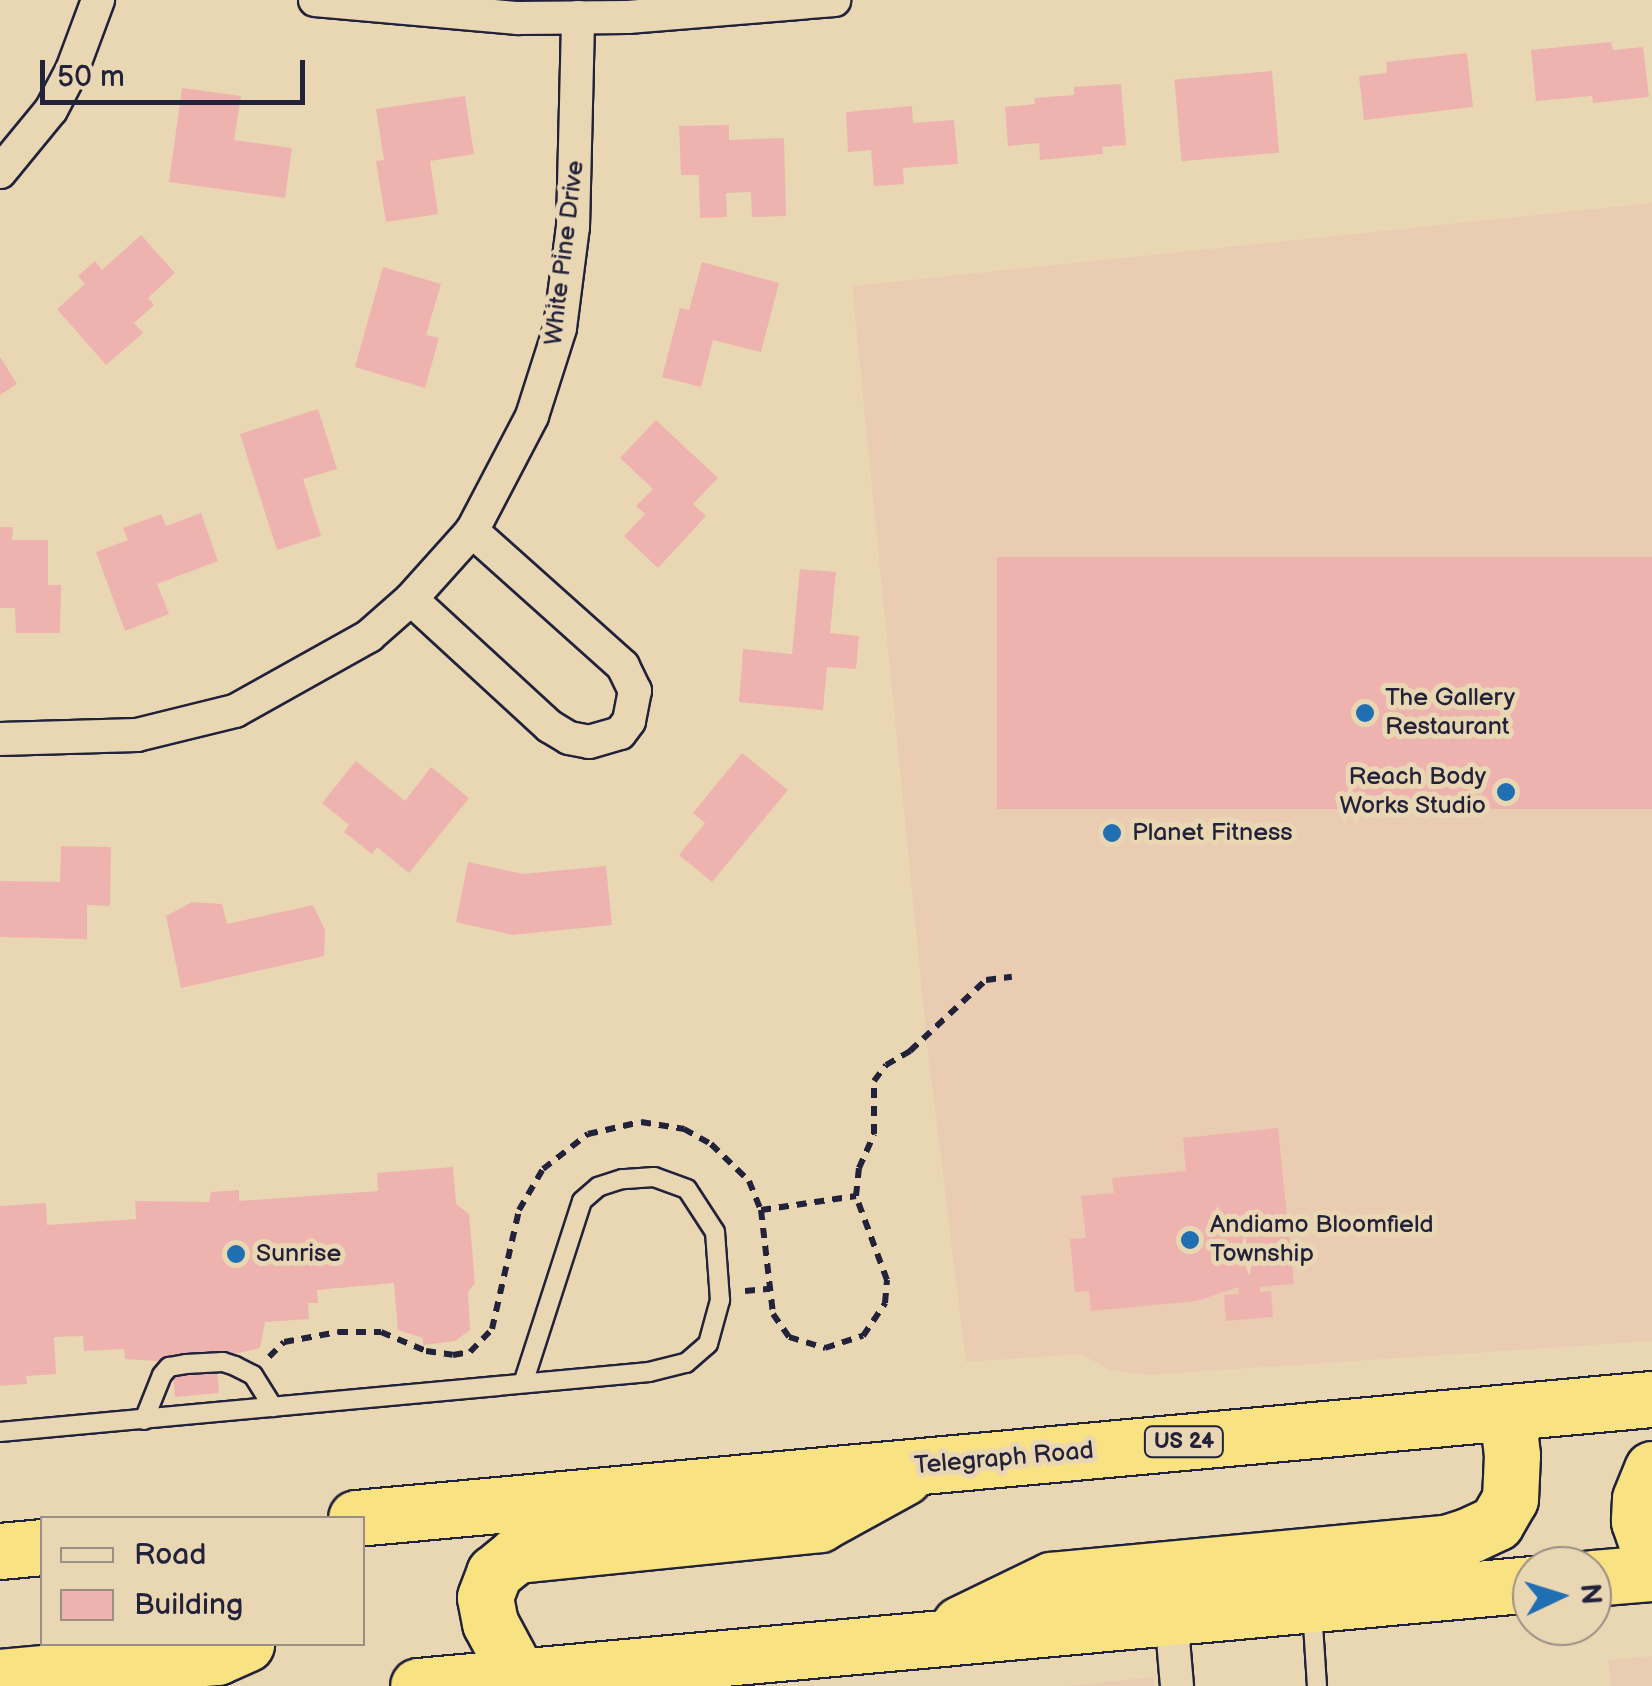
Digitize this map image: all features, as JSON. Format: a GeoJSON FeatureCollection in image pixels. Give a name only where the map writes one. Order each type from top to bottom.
{"type":"FeatureCollection","features":[{"type":"Feature","properties":{"kind":"highway","name":"Telegraph Road"},"geometry":{"type":"LineString","coordinates":[[365,1517],[1652,1399]]}},
{"type":"Feature","properties":{"kind":"highway"},"geometry":{"type":"LineString","coordinates":[[930,1639],[1051,1580],[1446,1543],[1468,1536],[1496,1523],[1510,1499],[1507,1412]]}},
{"type":"Feature","properties":{"kind":"highway"},"geometry":{"type":"LineString","coordinates":[[519,1677],[490,1623],[485,1597],[494,1572],[516,1555],[819,1524],[924,1466]]}},
{"type":"Feature","properties":{"kind":"highway"},"geometry":{"type":"LineString","coordinates":[[1652,1469],[1640,1500],[1638,1522],[1652,1558]]}},
{"type":"Feature","properties":{"kind":"highway"},"geometry":{"type":"LineString","coordinates":[[0,1551],[40,1547]]}},
{"type":"Feature","properties":{"kind":"highway"},"geometry":{"type":"LineString","coordinates":[[1612,1576],[1652,1573]]}},
{"type":"Feature","properties":{"kind":"highway"},"geometry":{"type":"LineString","coordinates":[[418,1686],[1512,1586]]}},
{"type":"Feature","properties":{"kind":"highway"},"geometry":{"type":"LineString","coordinates":[[0,1677],[217,1657],[242,1646]]}},
{"type":"Feature","properties":{"kind":"street"},"geometry":{"type":"LineString","coordinates":[[0,172],[51,110],[72,70],[98,0]]}},
{"type":"Feature","properties":{"kind":"street"},"geometry":{"type":"LineString","coordinates":[[315,0],[459,16],[578,17],[834,0]]}},
{"type":"Feature","properties":{"kind":"street","name":"White Pine Drive"},"geometry":{"type":"LineString","coordinates":[[0,740],[137,735],[235,712],[369,636],[411,599],[472,531],[532,416],[560,328],[573,228],[578,17]]}},
{"type":"Feature","properties":{"kind":"street"},"geometry":{"type":"LineString","coordinates":[[411,599],[548,726],[569,738],[589,742],[620,733],[634,706],[630,677],[611,652],[472,531]]}},
{"type":"Feature","properties":{"kind":"street"},"geometry":{"type":"LineString","coordinates":[[1171,1616],[1177,1686]]}},
{"type":"Feature","properties":{"kind":"lane"},"geometry":{"type":"LineString","coordinates":[[0,1432],[650,1372],[686,1363],[708,1344],[720,1300],[715,1232],[687,1189],[654,1177],[622,1179],[598,1187],[582,1200],[524,1381]]}},
{"type":"Feature","properties":{"kind":"lane"},"geometry":{"type":"LineString","coordinates":[[144,1420],[162,1375],[169,1367],[186,1364],[223,1362],[235,1366],[253,1375],[273,1407]]}},
{"type":"Feature","properties":{"kind":"lane"},"geometry":{"type":"LineString","coordinates":[[1312,1604],[1317,1686]]}},
{"type":"Feature","properties":{"kind":"path"},"geometry":{"type":"LineString","coordinates":[[761,1210],[856,1196]]}},
{"type":"Feature","properties":{"kind":"shaded area"},"geometry":{"type":"Polygon","coordinates":[[[1652,203],[1652,1341],[1147,1375],[1110,1370],[1081,1354],[966,1362],[928,1054],[852,286],[1652,203]]]}},
{"type":"Feature","properties":{"kind":"shaded area"},"geometry":{"type":"Polygon","coordinates":[[[1652,1656],[1652,1686],[1611,1686],[1608,1660],[1652,1656]]]}},
{"type":"Feature","properties":{"kind":"shaded area"},"geometry":{"type":"Polygon","coordinates":[[[1153,1677],[1154,1686],[1067,1686],[1153,1677]]]}},
{"type":"Feature","properties":{"kind":"building"},"geometry":{"type":"Polygon","coordinates":[[[1611,42],[1613,50],[1643,47],[1649,97],[1593,103],[1592,96],[1536,101],[1531,50],[1611,42]]]}},
{"type":"Feature","properties":{"kind":"building"},"geometry":{"type":"Polygon","coordinates":[[[1467,53],[1473,107],[1364,120],[1359,76],[1387,73],[1386,62],[1467,53]]]}},
{"type":"Feature","properties":{"kind":"building"},"geometry":{"type":"Polygon","coordinates":[[[1272,71],[1279,153],[1182,161],[1174,80],[1272,71]]]}},
{"type":"Feature","properties":{"kind":"building"},"geometry":{"type":"Polygon","coordinates":[[[1121,84],[1126,145],[1102,147],[1103,154],[1040,160],[1039,143],[1008,146],[1005,107],[1035,104],[1034,98],[1074,95],[1074,87],[1121,84]]]}},
{"type":"Feature","properties":{"kind":"building"},"geometry":{"type":"Polygon","coordinates":[[[182,88],[241,96],[234,140],[292,148],[285,198],[169,182],[182,88]]]}},
{"type":"Feature","properties":{"kind":"building"},"geometry":{"type":"Polygon","coordinates":[[[465,96],[474,154],[430,161],[438,214],[386,222],[376,161],[384,160],[376,109],[465,96]]]}},
{"type":"Feature","properties":{"kind":"building"},"geometry":{"type":"Polygon","coordinates":[[[912,106],[913,123],[954,120],[958,164],[903,168],[904,184],[874,186],[871,150],[848,152],[846,112],[912,106]]]}},
{"type":"Feature","properties":{"kind":"building"},"geometry":{"type":"Polygon","coordinates":[[[729,125],[729,140],[784,138],[786,216],[752,217],[751,192],[726,193],[727,217],[700,218],[699,175],[681,175],[679,126],[729,125]]]}},
{"type":"Feature","properties":{"kind":"building"},"geometry":{"type":"Polygon","coordinates":[[[141,235],[175,273],[148,298],[154,305],[134,323],[143,333],[106,365],[57,309],[85,284],[78,276],[95,261],[102,270],[141,235]]]}},
{"type":"Feature","properties":{"kind":"building"},"geometry":{"type":"Polygon","coordinates":[[[702,262],[779,283],[761,352],[713,340],[701,387],[662,377],[680,308],[689,310],[702,262]]]}},
{"type":"Feature","properties":{"kind":"building"},"geometry":{"type":"Polygon","coordinates":[[[383,267],[441,284],[426,335],[439,338],[425,388],[355,367],[383,267]]]}},
{"type":"Feature","properties":{"kind":"building"},"geometry":{"type":"Polygon","coordinates":[[[0,357],[17,384],[0,395],[0,357]]]}},
{"type":"Feature","properties":{"kind":"building"},"geometry":{"type":"Polygon","coordinates":[[[318,409],[337,469],[303,479],[321,536],[277,550],[240,434],[318,409]]]}},
{"type":"Feature","properties":{"kind":"building"},"geometry":{"type":"Polygon","coordinates":[[[656,420],[718,478],[693,504],[706,516],[658,568],[624,536],[645,514],[636,506],[653,489],[620,458],[656,420]]]}},
{"type":"Feature","properties":{"kind":"building"},"geometry":{"type":"Polygon","coordinates":[[[201,513],[218,561],[157,584],[169,614],[125,631],[96,552],[128,540],[123,528],[161,514],[166,526],[201,513]]]}},
{"type":"Feature","properties":{"kind":"building"},"geometry":{"type":"Polygon","coordinates":[[[0,527],[13,527],[12,540],[48,540],[48,585],[61,585],[60,633],[16,633],[15,608],[0,608],[0,527]]]}},
{"type":"Feature","properties":{"kind":"building"},"geometry":{"type":"Polygon","coordinates":[[[997,557],[1652,557],[1652,809],[997,809],[997,557]]]}},
{"type":"Feature","properties":{"kind":"building"},"geometry":{"type":"Polygon","coordinates":[[[800,569],[836,572],[830,633],[859,636],[856,669],[827,667],[823,710],[739,702],[743,649],[792,654],[800,569]]]}},
{"type":"Feature","properties":{"kind":"building"},"geometry":{"type":"Polygon","coordinates":[[[742,753],[788,790],[712,882],[679,855],[705,823],[693,813],[742,753]]]}},
{"type":"Feature","properties":{"kind":"building"},"geometry":{"type":"Polygon","coordinates":[[[356,761],[405,801],[431,767],[469,798],[409,873],[377,847],[372,854],[344,832],[349,825],[322,803],[356,761]]]}},
{"type":"Feature","properties":{"kind":"building"},"geometry":{"type":"Polygon","coordinates":[[[61,846],[111,847],[110,906],[87,905],[87,939],[0,937],[0,881],[60,882],[61,846]]]}},
{"type":"Feature","properties":{"kind":"building"},"geometry":{"type":"Polygon","coordinates":[[[468,862],[523,874],[606,866],[612,925],[512,935],[456,922],[468,862]]]}},
{"type":"Feature","properties":{"kind":"building"},"geometry":{"type":"Polygon","coordinates":[[[192,902],[222,904],[227,924],[313,905],[325,930],[324,956],[181,988],[166,916],[192,902]]]}},
{"type":"Feature","properties":{"kind":"building"},"geometry":{"type":"Polygon","coordinates":[[[1278,1128],[1294,1284],[1260,1287],[1260,1292],[1271,1291],[1273,1317],[1226,1321],[1224,1295],[1239,1294],[1238,1287],[1197,1301],[1091,1311],[1089,1291],[1075,1292],[1070,1239],[1086,1238],[1081,1196],[1114,1193],[1112,1178],[1186,1171],[1183,1138],[1278,1128]]]}},
{"type":"Feature","properties":{"kind":"building","name":"Sunrise"},"geometry":{"type":"Polygon","coordinates":[[[453,1167],[456,1204],[469,1214],[475,1283],[468,1292],[470,1330],[455,1341],[423,1345],[423,1338],[398,1330],[394,1283],[317,1290],[318,1303],[308,1303],[309,1319],[265,1322],[260,1348],[216,1358],[219,1393],[175,1397],[172,1362],[125,1359],[124,1349],[84,1351],[83,1336],[54,1337],[56,1374],[26,1376],[27,1384],[0,1386],[0,1206],[46,1203],[47,1225],[136,1219],[135,1201],[209,1202],[211,1192],[239,1190],[239,1201],[378,1191],[377,1173],[453,1167]]]}},
{"type":"Feature","properties":{"kind":"place","name":"The Gallery Restaurant"},"geometry":{"type":"Point","coordinates":[1365,713]}},
{"type":"Feature","properties":{"kind":"place","name":"Reach Body Works Studio"},"geometry":{"type":"Point","coordinates":[1506,792]}},
{"type":"Feature","properties":{"kind":"place","name":"Planet Fitness"},"geometry":{"type":"Point","coordinates":[1112,833]}},
{"type":"Feature","properties":{"kind":"place","name":"Andiamo Bloomfield Township"},"geometry":{"type":"Point","coordinates":[1190,1240]}},
{"type":"Feature","properties":{"kind":"place","name":"Sunrise"},"geometry":{"type":"Point","coordinates":[236,1254]}}]}
